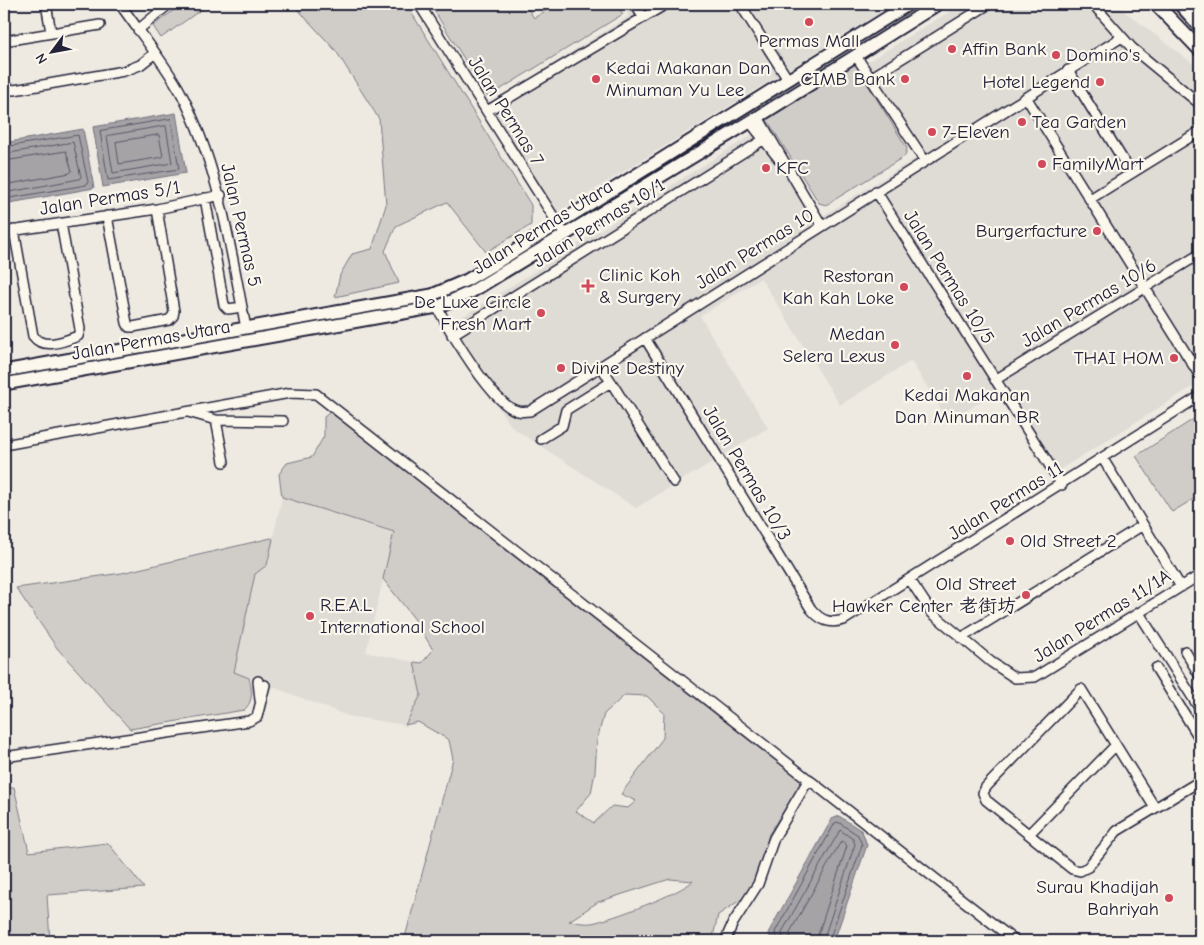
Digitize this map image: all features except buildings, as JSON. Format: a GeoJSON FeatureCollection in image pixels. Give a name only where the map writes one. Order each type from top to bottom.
{"type":"FeatureCollection","features":[{"type":"Feature","properties":{"kind":"highway"},"geometry":{"type":"LineString","coordinates":[[1156,4],[1200,49]]}},
{"type":"Feature","properties":{"kind":"highway"},"geometry":{"type":"LineString","coordinates":[[1164,4],[1200,49]]}},
{"type":"Feature","properties":{"kind":"highway"},"geometry":{"type":"LineString","coordinates":[[1180,4],[1200,26]]}},
{"type":"Feature","properties":{"kind":"highway"},"geometry":{"type":"LineString","coordinates":[[1196,4],[1200,8]]}},
{"type":"Feature","properties":{"kind":"main road","name":"Jalan Permas Utara"},"geometry":{"type":"LineString","coordinates":[[4,371],[432,295],[466,280],[787,78],[909,4]]}},
{"type":"Feature","properties":{"kind":"main road","name":"Jalan Permas Utara"},"geometry":{"type":"LineString","coordinates":[[4,384],[437,307],[472,292],[658,176],[754,120],[938,4]]}},
{"type":"Feature","properties":{"kind":"main road"},"geometry":{"type":"LineString","coordinates":[[649,165],[650,174],[658,176]]}},
{"type":"Feature","properties":{"kind":"street"},"geometry":{"type":"LineString","coordinates":[[46,4],[51,32]]}},
{"type":"Feature","properties":{"kind":"street","name":"Jalan Permas 5"},"geometry":{"type":"LineString","coordinates":[[120,4],[180,91],[194,120],[221,195],[246,328]]}},
{"type":"Feature","properties":{"kind":"street"},"geometry":{"type":"LineString","coordinates":[[138,30],[169,4]]}},
{"type":"Feature","properties":{"kind":"street","name":"Jalan Permas 7"},"geometry":{"type":"LineString","coordinates":[[419,4],[565,235]]}},
{"type":"Feature","properties":{"kind":"street"},"geometry":{"type":"LineString","coordinates":[[635,4],[643,17]]}},
{"type":"Feature","properties":{"kind":"street"},"geometry":{"type":"LineString","coordinates":[[487,111],[666,4]]}},
{"type":"Feature","properties":{"kind":"street"},"geometry":{"type":"LineString","coordinates":[[740,4],[787,78]]}},
{"type":"Feature","properties":{"kind":"street"},"geometry":{"type":"LineString","coordinates":[[872,77],[989,4]]}},
{"type":"Feature","properties":{"kind":"street"},"geometry":{"type":"LineString","coordinates":[[1093,4],[1132,48],[1200,104]]}},
{"type":"Feature","properties":{"kind":"street"},"geometry":{"type":"LineString","coordinates":[[4,41],[100,25]]}},
{"type":"Feature","properties":{"kind":"street","name":"Jalan Permas 10"},"geometry":{"type":"LineString","coordinates":[[437,307],[452,334],[482,378],[506,405],[518,411],[530,411],[1122,37]]}},
{"type":"Feature","properties":{"kind":"street"},"geometry":{"type":"LineString","coordinates":[[4,88],[14,90],[124,71],[140,66],[154,54]]}},
{"type":"Feature","properties":{"kind":"street"},"geometry":{"type":"LineString","coordinates":[[856,56],[872,77],[925,162]]}},
{"type":"Feature","properties":{"kind":"street"},"geometry":{"type":"LineString","coordinates":[[1068,70],[1131,173]]}},
{"type":"Feature","properties":{"kind":"street"},"geometry":{"type":"LineString","coordinates":[[1026,97],[1200,376]]}},
{"type":"Feature","properties":{"kind":"street"},"geometry":{"type":"LineString","coordinates":[[754,120],[763,140],[781,160]]}},
{"type":"Feature","properties":{"kind":"street"},"geometry":{"type":"LineString","coordinates":[[754,120],[775,145],[781,160],[822,226]]}},
{"type":"Feature","properties":{"kind":"street"},"geometry":{"type":"LineString","coordinates":[[1090,199],[1200,131]]}},
{"type":"Feature","properties":{"kind":"street","name":"Jalan Permas 10/1"},"geometry":{"type":"LineString","coordinates":[[452,334],[763,140]]}},
{"type":"Feature","properties":{"kind":"street","name":"Jalan Permas 10/5"},"geometry":{"type":"LineString","coordinates":[[876,192],[1062,485]]}},
{"type":"Feature","properties":{"kind":"street","name":"Jalan Permas 5/1"},"geometry":{"type":"LineString","coordinates":[[4,232],[157,208],[221,195]]}},
{"type":"Feature","properties":{"kind":"street"},"geometry":{"type":"LineString","coordinates":[[205,198],[224,304],[228,310],[242,307]]}},
{"type":"Feature","properties":{"kind":"street"},"geometry":{"type":"LineString","coordinates":[[107,216],[129,326],[169,320],[173,316],[174,311],[157,208]]}},
{"type":"Feature","properties":{"kind":"street"},"geometry":{"type":"LineString","coordinates":[[14,230],[33,336],[38,342],[44,344],[78,336],[80,329],[61,223]]}},
{"type":"Feature","properties":{"kind":"street","name":"Jalan Permas 10/6"},"geometry":{"type":"LineString","coordinates":[[995,380],[1200,254]]}},
{"type":"Feature","properties":{"kind":"street","name":"Jalan Permas 10/3"},"geometry":{"type":"LineString","coordinates":[[645,338],[811,609],[826,621]]}},
{"type":"Feature","properties":{"kind":"street"},"geometry":{"type":"LineString","coordinates":[[601,366],[674,482]]}},
{"type":"Feature","properties":{"kind":"street"},"geometry":{"type":"LineString","coordinates":[[541,439],[562,426],[566,410],[611,382]]}},
{"type":"Feature","properties":{"kind":"street"},"geometry":{"type":"LineString","coordinates":[[4,445],[298,391],[316,394],[324,398],[1015,941]]}},
{"type":"Feature","properties":{"kind":"street","name":"Jalan Permas 11"},"geometry":{"type":"LineString","coordinates":[[826,621],[833,623],[844,620],[896,589],[1103,460],[1200,396]]}},
{"type":"Feature","properties":{"kind":"street"},"geometry":{"type":"LineString","coordinates":[[185,412],[216,420],[283,421]]}},
{"type":"Feature","properties":{"kind":"street"},"geometry":{"type":"LineString","coordinates":[[216,420],[224,462]]}},
{"type":"Feature","properties":{"kind":"street"},"geometry":{"type":"LineString","coordinates":[[1103,460],[1181,586]]}},
{"type":"Feature","properties":{"kind":"street"},"geometry":{"type":"LineString","coordinates":[[961,638],[1144,525]]}},
{"type":"Feature","properties":{"kind":"street"},"geometry":{"type":"LineString","coordinates":[[896,589],[910,590],[918,594],[924,571]]}},
{"type":"Feature","properties":{"kind":"street","name":"Jalan Permas 11/1A"},"geometry":{"type":"LineString","coordinates":[[910,580],[932,613],[961,638],[1009,676],[1029,678],[1035,677],[1200,575]]}},
{"type":"Feature","properties":{"kind":"street"},"geometry":{"type":"LineString","coordinates":[[1139,613],[1200,709]]}},
{"type":"Feature","properties":{"kind":"street"},"geometry":{"type":"LineString","coordinates":[[1185,651],[1200,676]]}},
{"type":"Feature","properties":{"kind":"street"},"geometry":{"type":"LineString","coordinates":[[1156,668],[1200,740]]}},
{"type":"Feature","properties":{"kind":"street"},"geometry":{"type":"LineString","coordinates":[[4,757],[249,721],[257,716],[262,683]]}},
{"type":"Feature","properties":{"kind":"street"},"geometry":{"type":"LineString","coordinates":[[1155,808],[1081,689],[986,787],[983,793],[986,800],[1072,869],[1080,871],[1088,866],[1117,831],[1200,781]]}},
{"type":"Feature","properties":{"kind":"street"},"geometry":{"type":"LineString","coordinates":[[1029,834],[1116,745]]}},
{"type":"Feature","properties":{"kind":"street"},"geometry":{"type":"LineString","coordinates":[[725,941],[733,923],[758,884],[774,838],[809,779]]}},
{"type":"Feature","properties":{"kind":"shaded area"},"geometry":{"type":"Polygon","coordinates":[[[182,4],[209,4],[161,38],[153,26],[182,4]]]}},
{"type":"Feature","properties":{"kind":"shaded area"},"geometry":{"type":"Polygon","coordinates":[[[293,4],[406,4],[531,205],[531,225],[486,252],[447,202],[396,226],[385,251],[399,283],[335,297],[340,275],[352,254],[372,249],[386,205],[379,119],[336,51],[293,4]]]}},
{"type":"Feature","properties":{"kind":"shaded area"},"geometry":{"type":"Polygon","coordinates":[[[430,4],[525,4],[534,18],[556,4],[616,4],[623,14],[488,97],[430,4]]]}},
{"type":"Feature","properties":{"kind":"shaded area"},"geometry":{"type":"Polygon","coordinates":[[[622,4],[894,4],[558,212],[489,104],[629,16],[622,4]]]}},
{"type":"Feature","properties":{"kind":"shaded area"},"geometry":{"type":"Polygon","coordinates":[[[962,4],[1115,4],[1200,69],[1200,382],[1048,477],[996,392],[949,422],[911,361],[840,405],[761,278],[700,316],[768,428],[636,508],[513,428],[441,330],[766,126],[821,217],[919,156],[864,64],[962,4]]]}},
{"type":"Feature","properties":{"kind":"shaded area"},"geometry":{"type":"Polygon","coordinates":[[[851,63],[855,64],[907,148],[905,156],[826,205],[819,203],[766,118],[851,63]]]}},
{"type":"Feature","properties":{"kind":"shaded area"},"geometry":{"type":"Polygon","coordinates":[[[334,409],[799,776],[801,784],[769,834],[755,890],[718,915],[712,941],[404,941],[453,759],[449,740],[418,722],[405,725],[421,695],[414,662],[422,663],[433,650],[416,621],[383,579],[394,532],[282,497],[279,474],[287,463],[312,457],[324,436],[324,417],[334,409]],[[625,695],[604,714],[597,740],[595,772],[591,793],[576,811],[594,823],[612,806],[628,808],[636,801],[621,794],[663,738],[664,713],[647,696],[625,695]],[[670,879],[598,902],[569,921],[592,923],[614,917],[660,899],[693,881],[670,879]]]}},
{"type":"Feature","properties":{"kind":"shaded area"},"geometry":{"type":"Polygon","coordinates":[[[1200,415],[1200,495],[1172,512],[1136,456],[1200,415]]]}},
{"type":"Feature","properties":{"kind":"shaded area","name":"R.E.A.L International School"},"geometry":{"type":"Polygon","coordinates":[[[282,497],[394,533],[366,652],[414,662],[421,696],[405,725],[348,716],[234,672],[255,574],[267,565],[282,497]]]}},
{"type":"Feature","properties":{"kind":"shaded area"},"geometry":{"type":"Polygon","coordinates":[[[273,539],[267,565],[255,574],[234,672],[249,678],[251,699],[244,710],[130,729],[57,648],[16,588],[122,573],[273,539]]]}},
{"type":"Feature","properties":{"kind":"shaded area"},"geometry":{"type":"Polygon","coordinates":[[[14,787],[29,852],[108,843],[144,888],[47,895],[50,941],[6,941],[9,908],[5,789],[14,787]]]}},
{"type":"Feature","properties":{"kind":"water"},"geometry":{"type":"Polygon","coordinates":[[[176,113],[186,173],[103,187],[93,127],[176,113]]]}},
{"type":"Feature","properties":{"kind":"water"},"geometry":{"type":"Polygon","coordinates":[[[83,129],[94,188],[4,204],[4,143],[83,129]]]}},
{"type":"Feature","properties":{"kind":"water"},"geometry":{"type":"Polygon","coordinates":[[[839,816],[862,831],[867,845],[834,941],[773,941],[768,933],[832,819],[839,816]]]}},
{"type":"Feature","properties":{"kind":"place","name":"Permas Mall"},"geometry":{"type":"Point","coordinates":[809,22]}},
{"type":"Feature","properties":{"kind":"place","name":"Affin Bank"},"geometry":{"type":"Point","coordinates":[952,49]}},
{"type":"Feature","properties":{"kind":"place","name":"Domino's"},"geometry":{"type":"Point","coordinates":[1056,55]}},
{"type":"Feature","properties":{"kind":"place","name":"Kedai Makanan Dan Minuman Yu Lee"},"geometry":{"type":"Point","coordinates":[596,79]}},
{"type":"Feature","properties":{"kind":"place","name":"CIMB Bank"},"geometry":{"type":"Point","coordinates":[905,79]}},
{"type":"Feature","properties":{"kind":"place","name":"Hotel Legend"},"geometry":{"type":"Point","coordinates":[1100,82]}},
{"type":"Feature","properties":{"kind":"place","name":"Tea Garden"},"geometry":{"type":"Point","coordinates":[1022,122]}},
{"type":"Feature","properties":{"kind":"place","name":"7-Eleven"},"geometry":{"type":"Point","coordinates":[932,132]}},
{"type":"Feature","properties":{"kind":"place","name":"FamilyMart"},"geometry":{"type":"Point","coordinates":[1042,164]}},
{"type":"Feature","properties":{"kind":"place","name":"KFC"},"geometry":{"type":"Point","coordinates":[766,168]}},
{"type":"Feature","properties":{"kind":"place","name":"Burgerfacture"},"geometry":{"type":"Point","coordinates":[1097,231]}},
{"type":"Feature","properties":{"kind":"place","name":"Clinic Koh & Surgery"},"geometry":{"type":"Point","coordinates":[588,286]}},
{"type":"Feature","properties":{"kind":"place","name":"Restoran Kah Kah Loke"},"geometry":{"type":"Point","coordinates":[904,287]}},
{"type":"Feature","properties":{"kind":"place","name":"De Luxe Circle Fresh Mart"},"geometry":{"type":"Point","coordinates":[541,313]}},
{"type":"Feature","properties":{"kind":"place","name":"Medan Selera Lexus"},"geometry":{"type":"Point","coordinates":[895,345]}},
{"type":"Feature","properties":{"kind":"place","name":"THAI HOM"},"geometry":{"type":"Point","coordinates":[1174,358]}},
{"type":"Feature","properties":{"kind":"place","name":"Divine Destiny"},"geometry":{"type":"Point","coordinates":[561,368]}},
{"type":"Feature","properties":{"kind":"place","name":"Kedai Makanan Dan Minuman BR"},"geometry":{"type":"Point","coordinates":[967,376]}},
{"type":"Feature","properties":{"kind":"place","name":"Old Street 2"},"geometry":{"type":"Point","coordinates":[1010,541]}},
{"type":"Feature","properties":{"kind":"place","name":"Old Street Hawker Center 老街坊"},"geometry":{"type":"Point","coordinates":[1026,595]}},
{"type":"Feature","properties":{"kind":"place","name":"R.E.A.L International School"},"geometry":{"type":"Point","coordinates":[310,616]}},
{"type":"Feature","properties":{"kind":"place","name":"Surau Khadijah Bahriyah"},"geometry":{"type":"Point","coordinates":[1169,898]}}]}
